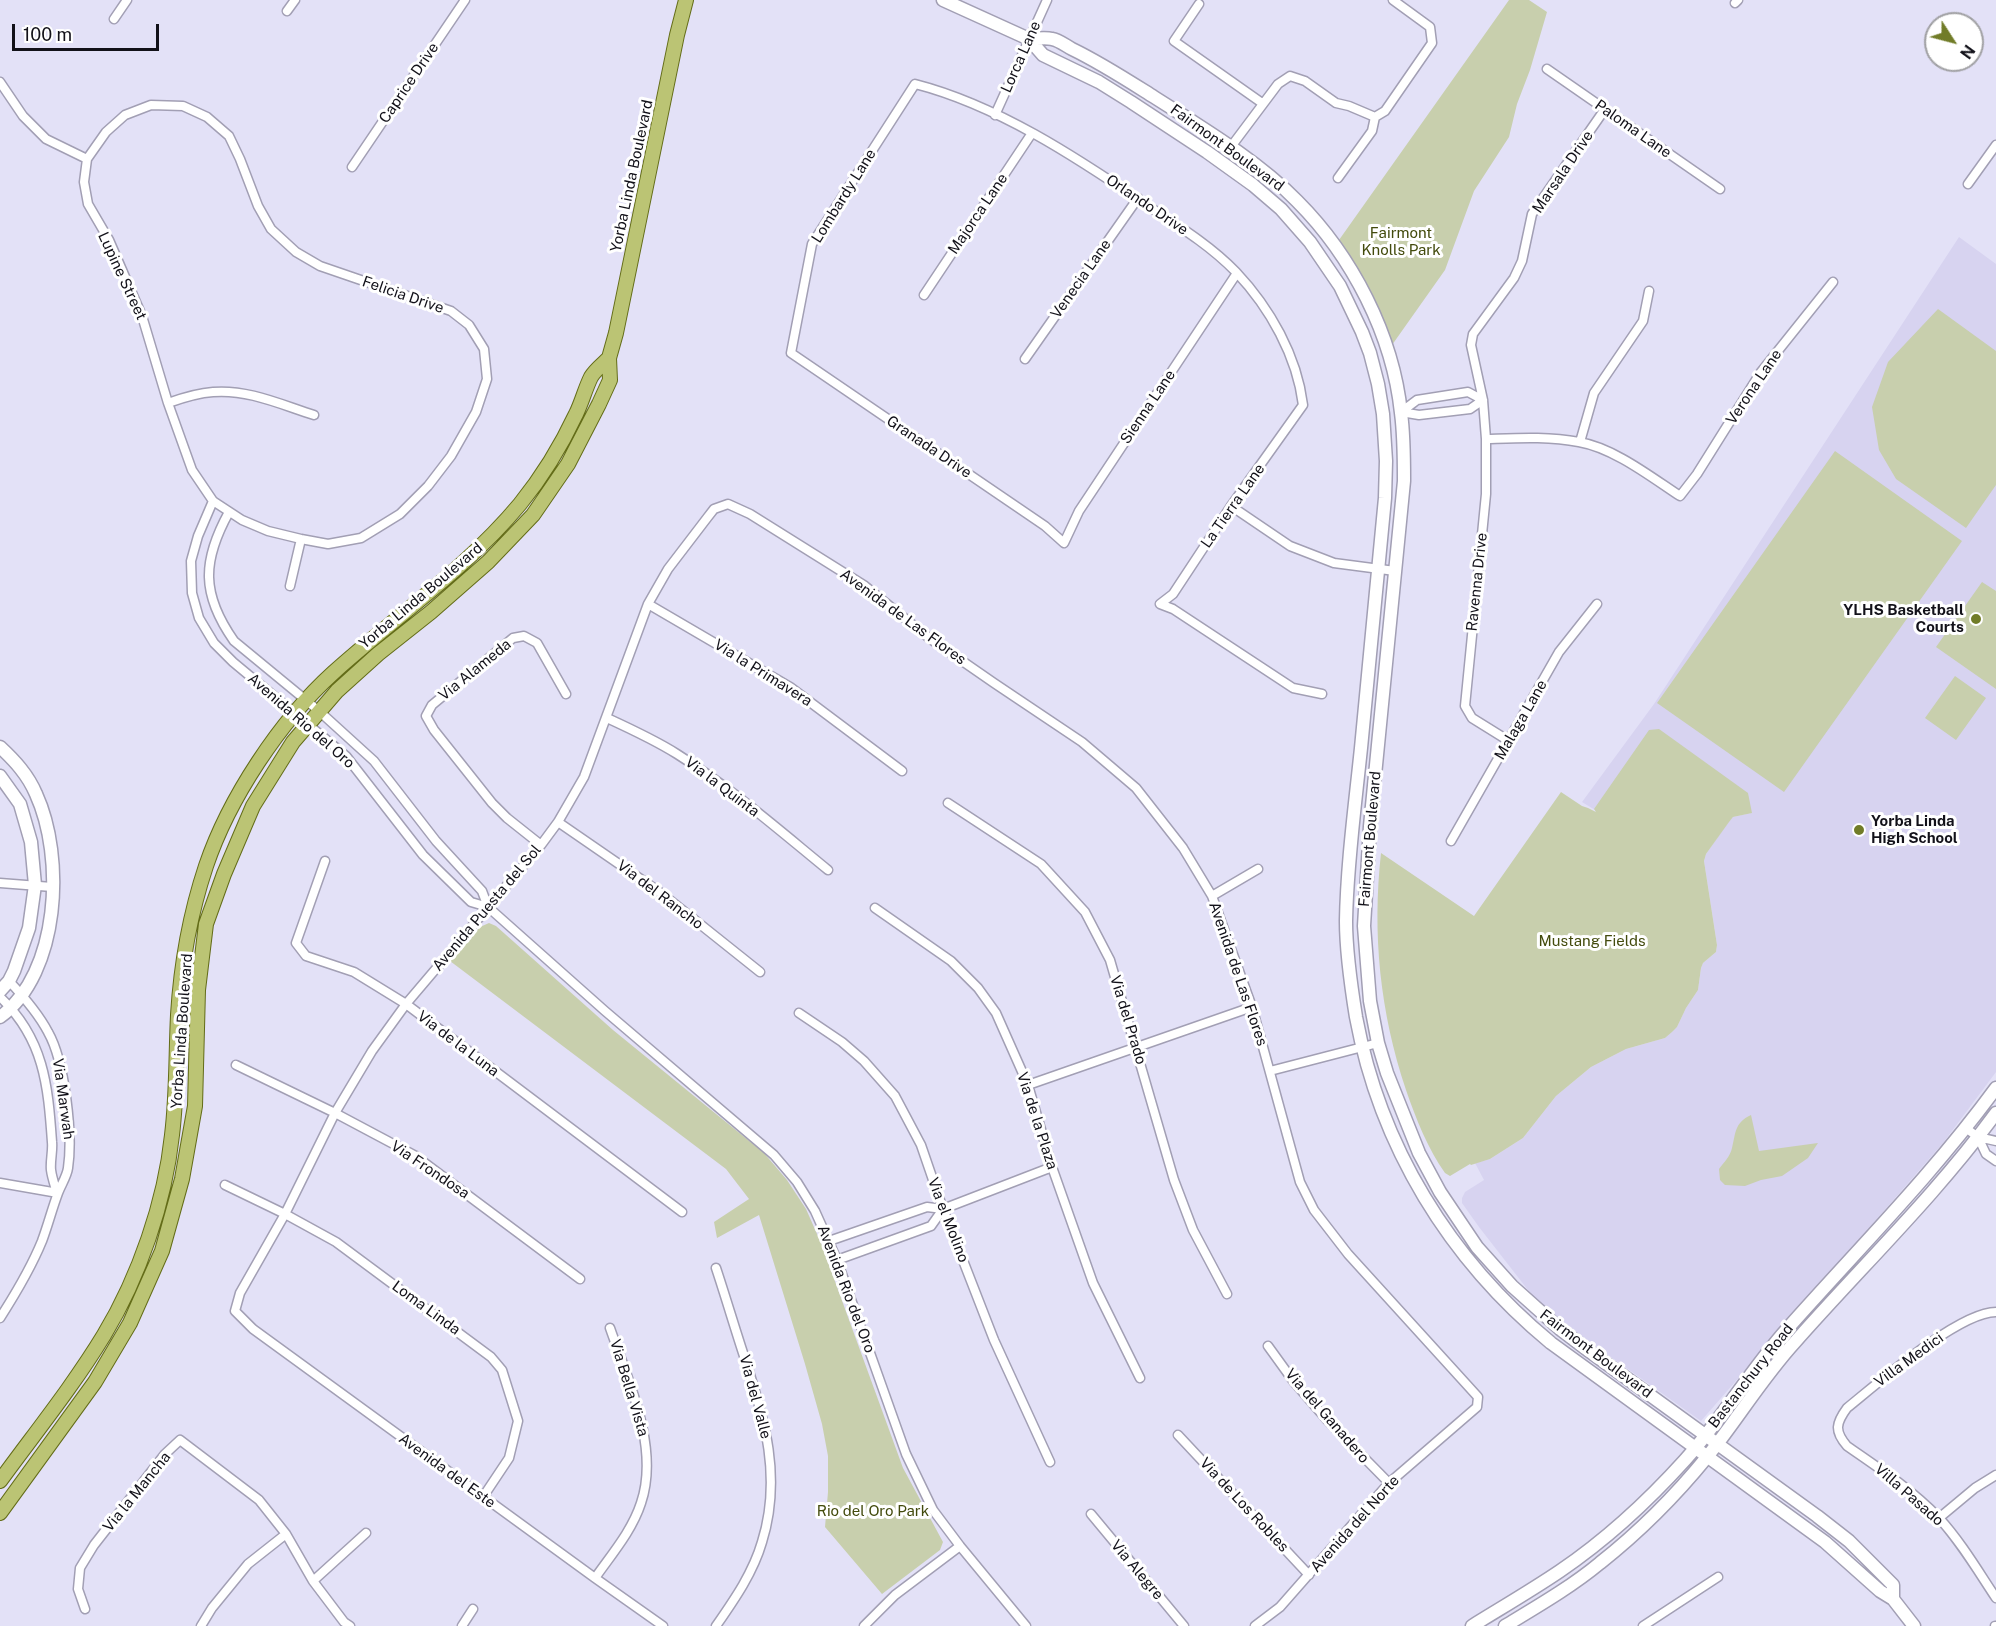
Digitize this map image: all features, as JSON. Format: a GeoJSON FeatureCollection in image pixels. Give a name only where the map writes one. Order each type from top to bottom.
{"type":"FeatureCollection","features":[{"type":"Feature","properties":{"kind":"main road","name":"Yorba Linda Boulevard"},"geometry":{"type":"LineString","coordinates":[[0,1513],[95,1382],[130,1323],[162,1251],[182,1179],[195,1106],[198,990],[207,924],[224,874],[253,806],[293,742],[336,691],[378,654],[432,612],[488,562],[532,515],[573,454],[610,380],[609,357],[686,0]]}},
{"type":"Feature","properties":{"kind":"main road","name":"Fairmont Boulevard"},"geometry":{"type":"LineString","coordinates":[[943,0],[1029,39],[1043,55],[1107,87],[1252,185],[1281,209],[1310,242],[1340,286],[1362,332],[1378,384],[1383,414],[1386,470],[1346,922],[1351,988],[1362,1048],[1378,1102],[1399,1150],[1425,1200],[1450,1238],[1487,1283],[1530,1326],[1825,1542],[1880,1592],[1893,1599],[1914,1626]]}},
{"type":"Feature","properties":{"kind":"main road","name":"Fairmont Boulevard"},"geometry":{"type":"LineString","coordinates":[[1029,39],[1051,38],[1100,62],[1269,175],[1296,200],[1337,248],[1355,278],[1385,344],[1395,377],[1401,412],[1404,481],[1365,894],[1365,955],[1370,1001],[1378,1043],[1387,1073],[1419,1154],[1440,1192],[1477,1246],[1512,1286],[1560,1329],[1589,1351],[1849,1541],[1893,1585],[1893,1599]]}},
{"type":"Feature","properties":{"kind":"main road"},"geometry":{"type":"LineString","coordinates":[[1220,162],[1230,148]]}},
{"type":"Feature","properties":{"kind":"main road","name":"Yorba Linda Boulevard"},"geometry":{"type":"LineString","coordinates":[[0,1481],[62,1398],[104,1335],[142,1255],[160,1196],[172,1137],[178,1012],[184,954],[192,912],[207,864],[247,779],[270,746],[330,676],[442,582],[494,534],[522,502],[548,466],[577,413],[592,374],[609,357]]}},
{"type":"Feature","properties":{"kind":"main road"},"geometry":{"type":"LineString","coordinates":[[1383,414],[1401,412]]}},
{"type":"Feature","properties":{"kind":"main road"},"geometry":{"type":"LineString","coordinates":[[548,466],[561,474]]}},
{"type":"Feature","properties":{"kind":"main road"},"geometry":{"type":"LineString","coordinates":[[0,747],[24,773],[41,805],[50,836],[53,868],[51,913],[39,962],[22,995],[12,1008],[0,1017]]}},
{"type":"Feature","properties":{"kind":"main road"},"geometry":{"type":"LineString","coordinates":[[0,776],[20,804],[31,842],[34,885],[29,928],[9,981],[0,992]]}},
{"type":"Feature","properties":{"kind":"main road","name":"Bastanchury Road"},"geometry":{"type":"LineString","coordinates":[[1472,1626],[1560,1571],[1626,1520],[1695,1448],[1779,1338],[1941,1159],[1996,1088]]}},
{"type":"Feature","properties":{"kind":"main road","name":"Bastanchury Road"},"geometry":{"type":"LineString","coordinates":[[1505,1626],[1600,1563],[1679,1489],[1707,1457],[1793,1344],[1928,1196],[1996,1113]]}},
{"type":"Feature","properties":{"kind":"main road"},"geometry":{"type":"LineString","coordinates":[[1425,1200],[1440,1192]]}},
{"type":"Feature","properties":{"kind":"main road"},"geometry":{"type":"LineString","coordinates":[[1580,1364],[1589,1351]]}},
{"type":"Feature","properties":{"kind":"street"},"geometry":{"type":"LineString","coordinates":[[114,19],[127,0]]}},
{"type":"Feature","properties":{"kind":"street"},"geometry":{"type":"LineString","coordinates":[[287,10],[295,0]]}},
{"type":"Feature","properties":{"kind":"street","name":"Caprice Drive"},"geometry":{"type":"LineString","coordinates":[[352,167],[465,0]]}},
{"type":"Feature","properties":{"kind":"street","name":"Lorca Lane"},"geometry":{"type":"LineString","coordinates":[[995,115],[1047,0]]}},
{"type":"Feature","properties":{"kind":"street"},"geometry":{"type":"LineString","coordinates":[[1338,178],[1372,131],[1375,117],[1385,111],[1432,43],[1430,27],[1393,0]]}},
{"type":"Feature","properties":{"kind":"street"},"geometry":{"type":"LineString","coordinates":[[1199,4],[1174,40],[1262,103]]}},
{"type":"Feature","properties":{"kind":"street","name":"Paloma Lane"},"geometry":{"type":"LineString","coordinates":[[1547,69],[1720,189]]}},
{"type":"Feature","properties":{"kind":"street"},"geometry":{"type":"LineString","coordinates":[[1230,148],[1262,103],[1281,81],[1290,76],[1305,81],[1336,104],[1349,106],[1375,117]]}},
{"type":"Feature","properties":{"kind":"street"},"geometry":{"type":"LineString","coordinates":[[0,82],[23,116],[46,139],[87,159]]}},
{"type":"Feature","properties":{"kind":"street","name":"Orlando Drive"},"geometry":{"type":"LineString","coordinates":[[915,84],[932,88],[995,115],[1071,154],[1216,253],[1237,273],[1269,314],[1287,348],[1301,389],[1303,405]]}},
{"type":"Feature","properties":{"kind":"street","name":"Lombardy Lane"},"geometry":{"type":"LineString","coordinates":[[791,353],[812,244],[915,84]]}},
{"type":"Feature","properties":{"kind":"street","name":"Felicia Drive"},"geometry":{"type":"LineString","coordinates":[[87,159],[106,132],[125,115],[151,105],[183,106],[207,117],[229,136],[258,206],[271,229],[296,252],[320,266],[451,311],[469,325],[484,350],[487,379],[476,412],[451,456],[421,493],[400,514],[361,538],[328,544],[268,531],[242,520],[213,501]]}},
{"type":"Feature","properties":{"kind":"street","name":"Marsala Drive"},"geometry":{"type":"LineString","coordinates":[[1483,400],[1471,345],[1473,334],[1514,278],[1522,261],[1532,214],[1605,109]]}},
{"type":"Feature","properties":{"kind":"street","name":"Majorca Lane"},"geometry":{"type":"LineString","coordinates":[[924,295],[1032,133]]}},
{"type":"Feature","properties":{"kind":"street"},"geometry":{"type":"LineString","coordinates":[[1968,184],[1996,145]]}},
{"type":"Feature","properties":{"kind":"street","name":"Lupine Street"},"geometry":{"type":"LineString","coordinates":[[87,159],[84,182],[88,204],[108,240],[142,316],[168,403],[192,470],[213,501]]}},
{"type":"Feature","properties":{"kind":"street","name":"Venecia Lane"},"geometry":{"type":"LineString","coordinates":[[1025,359],[1138,198]]}},
{"type":"Feature","properties":{"kind":"street","name":"Sienna Lane"},"geometry":{"type":"LineString","coordinates":[[1064,543],[1079,511],[1237,273]]}},
{"type":"Feature","properties":{"kind":"street","name":"Verona Lane"},"geometry":{"type":"LineString","coordinates":[[1580,442],[1628,463],[1680,496],[1697,474],[1761,372],[1833,282]]}},
{"type":"Feature","properties":{"kind":"street"},"geometry":{"type":"LineString","coordinates":[[1486,440],[1533,438],[1580,442],[1594,393],[1643,321],[1649,291]]}},
{"type":"Feature","properties":{"kind":"street","name":"Granada Drive"},"geometry":{"type":"LineString","coordinates":[[791,353],[1045,526],[1064,543]]}},
{"type":"Feature","properties":{"kind":"street"},"geometry":{"type":"LineString","coordinates":[[168,403],[192,395],[212,392],[246,393],[314,415]]}},
{"type":"Feature","properties":{"kind":"street"},"geometry":{"type":"LineString","coordinates":[[1468,392],[1483,400],[1470,409],[1419,415],[1401,412],[1416,400],[1468,392]]}},
{"type":"Feature","properties":{"kind":"street","name":"Ravenna Drive"},"geometry":{"type":"LineString","coordinates":[[1483,400],[1486,494],[1466,706],[1472,718],[1509,741]]}},
{"type":"Feature","properties":{"kind":"street","name":"La Tierra Lane"},"geometry":{"type":"LineString","coordinates":[[1303,405],[1231,506],[1173,594],[1160,604],[1173,609],[1293,688],[1322,694]]}},
{"type":"Feature","properties":{"kind":"street","name":"Avenida Rio del Oro"},"geometry":{"type":"LineString","coordinates":[[213,501],[198,536],[191,561],[192,593],[199,618],[214,643],[233,662],[346,756],[423,855],[471,902],[488,907],[605,1011],[774,1155],[797,1182],[815,1211],[837,1260],[906,1454],[933,1510],[1026,1626]]}},
{"type":"Feature","properties":{"kind":"street","name":"Avenida Puesta del Sol"},"geometry":{"type":"LineString","coordinates":[[235,1311],[240,1293],[285,1214],[335,1113],[372,1051],[405,1004],[558,822],[584,777],[648,604],[668,569],[714,509],[728,504]]}},
{"type":"Feature","properties":{"kind":"street","name":"Avenida de Las Flores"},"geometry":{"type":"LineString","coordinates":[[728,504],[750,513],[865,586],[929,638],[1082,742],[1136,788],[1183,848],[1212,896],[1252,1007],[1300,1182],[1314,1210],[1348,1254],[1478,1396]]}},
{"type":"Feature","properties":{"kind":"street"},"geometry":{"type":"LineString","coordinates":[[1231,506],[1290,546],[1334,563],[1395,571]]}},
{"type":"Feature","properties":{"kind":"street","name":"Avenida Rio del Oro"},"geometry":{"type":"LineString","coordinates":[[229,512],[217,533],[209,564],[209,588],[224,628],[234,641],[319,711],[374,761],[436,841],[482,891],[488,907]]}},
{"type":"Feature","properties":{"kind":"street"},"geometry":{"type":"LineString","coordinates":[[290,586],[301,539]]}},
{"type":"Feature","properties":{"kind":"street","name":"Via la Primavera"},"geometry":{"type":"LineString","coordinates":[[648,604],[790,687],[902,771]]}},
{"type":"Feature","properties":{"kind":"street","name":"Malaga Lane"},"geometry":{"type":"LineString","coordinates":[[1451,841],[1559,652],[1598,604]]}},
{"type":"Feature","properties":{"kind":"street","name":"Via Alameda"},"geometry":{"type":"LineString","coordinates":[[541,845],[492,803],[434,730],[426,716],[432,705],[513,639],[524,636],[537,644],[566,694]]}},
{"type":"Feature","properties":{"kind":"street","name":"Via la Quinta"},"geometry":{"type":"LineString","coordinates":[[607,718],[647,736],[706,773],[828,870]]}},
{"type":"Feature","properties":{"kind":"street","name":"Via del Prado"},"geometry":{"type":"LineString","coordinates":[[948,803],[1041,864],[1085,912],[1110,960],[1178,1190],[1193,1230],[1227,1294]]}},
{"type":"Feature","properties":{"kind":"street","name":"Via del Rancho"},"geometry":{"type":"LineString","coordinates":[[558,822],[661,893],[760,972]]}},
{"type":"Feature","properties":{"kind":"street","name":"Via de la Luna"},"geometry":{"type":"LineString","coordinates":[[325,861],[296,943],[306,956],[354,972],[405,1004],[682,1212]]}},
{"type":"Feature","properties":{"kind":"street"},"geometry":{"type":"LineString","coordinates":[[1212,896],[1258,869]]}},
{"type":"Feature","properties":{"kind":"street"},"geometry":{"type":"LineString","coordinates":[[0,883],[52,887]]}},
{"type":"Feature","properties":{"kind":"street","name":"Via de la Plaza"},"geometry":{"type":"LineString","coordinates":[[875,908],[951,961],[978,988],[996,1013],[1028,1085],[1052,1167],[1093,1283],[1140,1378]]}},
{"type":"Feature","properties":{"kind":"street","name":"Via Marwah"},"geometry":{"type":"LineString","coordinates":[[0,1318],[33,1263],[68,1171],[70,1148],[63,1085],[55,1048],[49,1034],[22,995],[9,981]]}},
{"type":"Feature","properties":{"kind":"street","name":"Via Marwah"},"geometry":{"type":"LineString","coordinates":[[0,997],[12,1008],[31,1037],[45,1072],[51,1118],[51,1170],[58,1193]]}},
{"type":"Feature","properties":{"kind":"street"},"geometry":{"type":"LineString","coordinates":[[1028,1085],[1252,1007]]}},
{"type":"Feature","properties":{"kind":"street","name":"Via el Molino"},"geometry":{"type":"LineString","coordinates":[[799,1013],[842,1042],[864,1061],[895,1096],[921,1145],[943,1209],[994,1340],[1050,1462]]}},
{"type":"Feature","properties":{"kind":"street"},"geometry":{"type":"LineString","coordinates":[[1270,1071],[1378,1043]]}},
{"type":"Feature","properties":{"kind":"street","name":"Via Frondosa"},"geometry":{"type":"LineString","coordinates":[[236,1065],[335,1113],[414,1155],[580,1279]]}},
{"type":"Feature","properties":{"kind":"street"},"geometry":{"type":"LineString","coordinates":[[1967,1128],[1978,1137],[1986,1154],[1996,1161]]}},
{"type":"Feature","properties":{"kind":"street"},"geometry":{"type":"LineString","coordinates":[[1978,1137],[1996,1140]]}},
{"type":"Feature","properties":{"kind":"street"},"geometry":{"type":"LineString","coordinates":[[829,1241],[927,1207],[943,1209],[1052,1167]]}},
{"type":"Feature","properties":{"kind":"street"},"geometry":{"type":"LineString","coordinates":[[0,1183],[58,1193]]}},
{"type":"Feature","properties":{"kind":"street","name":"Loma Linda"},"geometry":{"type":"LineString","coordinates":[[225,1185],[336,1242],[492,1357],[502,1370],[518,1421],[509,1458],[483,1497]]}},
{"type":"Feature","properties":{"kind":"street"},"geometry":{"type":"LineString","coordinates":[[837,1260],[931,1226],[943,1209]]}},
{"type":"Feature","properties":{"kind":"street","name":"Via del Valle"},"geometry":{"type":"LineString","coordinates":[[716,1268],[763,1414],[770,1460],[771,1496],[762,1542],[739,1593],[716,1626]]}},
{"type":"Feature","properties":{"kind":"street","name":"Avenida del Este"},"geometry":{"type":"LineString","coordinates":[[235,1311],[253,1329],[663,1626]]}},
{"type":"Feature","properties":{"kind":"street","name":"Villa Medici"},"geometry":{"type":"LineString","coordinates":[[1838,1428],[1840,1417],[1847,1408],[1921,1349],[1984,1312],[1996,1312]]}},
{"type":"Feature","properties":{"kind":"street","name":"Via Bella Vista"},"geometry":{"type":"LineString","coordinates":[[595,1578],[634,1519],[642,1502],[647,1469],[646,1445],[641,1419],[610,1328]]}},
{"type":"Feature","properties":{"kind":"street","name":"Via del Ganadero"},"geometry":{"type":"LineString","coordinates":[[1268,1346],[1294,1382],[1327,1420],[1389,1483]]}},
{"type":"Feature","properties":{"kind":"street","name":"Avenida del Norte"},"geometry":{"type":"LineString","coordinates":[[1256,1626],[1280,1607],[1389,1483],[1477,1407],[1478,1396]]}},
{"type":"Feature","properties":{"kind":"street","name":"Villa Pasado"},"geometry":{"type":"LineString","coordinates":[[1838,1428],[1840,1438],[1847,1446],[1907,1489],[1939,1518],[1964,1549],[1996,1598]]}},
{"type":"Feature","properties":{"kind":"street","name":"Via de Los Robles"},"geometry":{"type":"LineString","coordinates":[[1178,1435],[1309,1575]]}},
{"type":"Feature","properties":{"kind":"street","name":"Via la Mancha"},"geometry":{"type":"LineString","coordinates":[[85,1609],[78,1589],[80,1568],[101,1536],[165,1454],[180,1440],[259,1500],[286,1534]]}},
{"type":"Feature","properties":{"kind":"street"},"geometry":{"type":"LineString","coordinates":[[1939,1518],[1975,1488],[1996,1475]]}},
{"type":"Feature","properties":{"kind":"street","name":"Via Alegre"},"geometry":{"type":"LineString","coordinates":[[1091,1514],[1184,1626]]}},
{"type":"Feature","properties":{"kind":"street"},"geometry":{"type":"LineString","coordinates":[[313,1581],[366,1533]]}},
{"type":"Feature","properties":{"kind":"street"},"geometry":{"type":"LineString","coordinates":[[201,1626],[212,1608],[248,1564],[286,1534],[313,1581],[344,1622],[350,1626]]}},
{"type":"Feature","properties":{"kind":"street"},"geometry":{"type":"LineString","coordinates":[[864,1626],[895,1596],[960,1546]]}},
{"type":"Feature","properties":{"kind":"street"},"geometry":{"type":"LineString","coordinates":[[1643,1626],[1718,1577]]}},
{"type":"Feature","properties":{"kind":"street"},"geometry":{"type":"LineString","coordinates":[[462,1626],[473,1609]]}},
{"type":"Feature","properties":{"kind":"shaded area","name":"Yorba Linda High School"},"geometry":{"type":"Polygon","coordinates":[[[1959,237],[1996,264],[1996,1072],[1943,1143],[1701,1421],[1542,1308],[1479,1227],[1462,1203],[1462,1198],[1465,1192],[1484,1180],[1475,1163],[1490,1159],[1523,1138],[1556,1096],[1591,1067],[1626,1049],[1665,1038],[1677,1027],[1698,990],[1703,963],[1716,952],[1717,945],[1704,861],[1706,854],[1728,822],[1733,817],[1751,813],[1747,793],[1613,821],[1582,802],[1654,704],[1959,237]]]}},
{"type":"Feature","properties":{"kind":"green space","name":"Fairmont Knolls Park"},"geometry":{"type":"Polygon","coordinates":[[[1509,0],[1529,0],[1547,12],[1530,70],[1517,104],[1509,137],[1474,191],[1445,270],[1392,345],[1372,295],[1339,240],[1509,0]]]}},
{"type":"Feature","properties":{"kind":"green space"},"geometry":{"type":"Polygon","coordinates":[[[1938,309],[1996,351],[1996,485],[1966,528],[1896,479],[1879,450],[1872,407],[1888,362],[1938,309]]]}},
{"type":"Feature","properties":{"kind":"green space"},"geometry":{"type":"Polygon","coordinates":[[[1835,451],[1962,541],[1784,792],[1657,703],[1835,451]]]}},
{"type":"Feature","properties":{"kind":"green space","name":"YLHS Basketball Courts"},"geometry":{"type":"Polygon","coordinates":[[[1982,582],[1996,591],[1996,689],[1936,647],[1982,582]]]}},
{"type":"Feature","properties":{"kind":"green space"},"geometry":{"type":"Polygon","coordinates":[[[1955,676],[1986,698],[1956,740],[1925,718],[1955,676]]]}},
{"type":"Feature","properties":{"kind":"green space","name":"Mustang Fields"},"geometry":{"type":"Polygon","coordinates":[[[1659,729],[1748,793],[1752,813],[1733,817],[1706,854],[1704,861],[1717,945],[1716,952],[1703,963],[1698,990],[1677,1027],[1665,1038],[1626,1049],[1591,1067],[1556,1096],[1523,1138],[1490,1159],[1470,1164],[1450,1176],[1439,1164],[1418,1123],[1397,1061],[1390,1031],[1380,973],[1378,943],[1378,883],[1381,853],[1474,916],[1561,792],[1596,812],[1594,809],[1649,730],[1659,729]]]}},
{"type":"Feature","properties":{"kind":"green space","name":"Rio del Oro Park"},"geometry":{"type":"Polygon","coordinates":[[[489,923],[496,926],[613,1030],[764,1153],[787,1180],[806,1209],[821,1243],[903,1468],[943,1542],[940,1550],[882,1594],[825,1527],[828,1456],[822,1424],[759,1215],[717,1238],[714,1222],[749,1199],[726,1169],[450,961],[480,927],[489,923]]]}},
{"type":"Feature","properties":{"kind":"green space"},"geometry":{"type":"Polygon","coordinates":[[[1751,1115],[1759,1151],[1818,1143],[1808,1158],[1782,1176],[1745,1186],[1725,1185],[1720,1180],[1719,1169],[1730,1154],[1735,1133],[1741,1121],[1751,1115]]]}},
{"type":"Feature","properties":{"kind":"place","name":"YLHS Basketball Courts"},"geometry":{"type":"Point","coordinates":[1976,619]}},
{"type":"Feature","properties":{"kind":"place","name":"Yorba Linda High School"},"geometry":{"type":"Point","coordinates":[1859,830]}}]}
